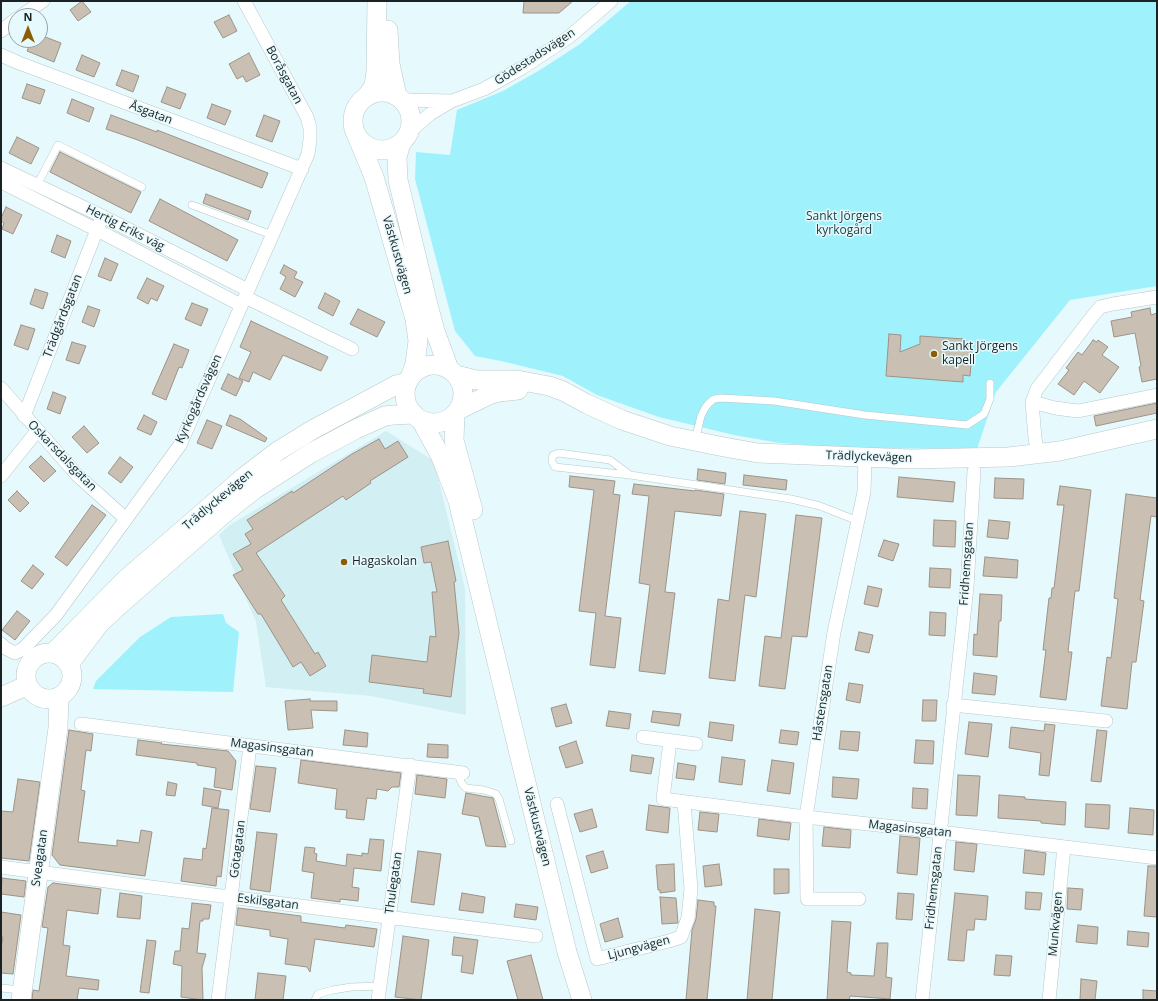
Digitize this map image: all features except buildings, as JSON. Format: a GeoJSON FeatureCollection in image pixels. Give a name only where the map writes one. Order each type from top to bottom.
{"type":"FeatureCollection","features":[{"type":"Feature","properties":{"kind":"street"},"geometry":{"type":"LineString","coordinates":[[33,8],[43,1]]}},
{"type":"Feature","properties":{"kind":"street"},"geometry":{"type":"LineString","coordinates":[[367,96],[377,93],[387,93],[399,98],[408,108],[411,124],[404,138],[394,147],[386,150],[369,147],[357,136],[354,127],[354,114],[360,102],[367,96],[374,86],[376,72],[377,1]]}},
{"type":"Feature","properties":{"kind":"street"},"geometry":{"type":"LineString","coordinates":[[388,1],[389,53],[399,98]]}},
{"type":"Feature","properties":{"kind":"street","name":"Gödestadsvägen"},"geometry":{"type":"LineString","coordinates":[[404,138],[430,114],[452,101],[484,89],[522,68],[569,37],[611,1]]}},
{"type":"Feature","properties":{"kind":"street","name":"Boråsgatan"},"geometry":{"type":"LineString","coordinates":[[248,2],[306,117],[310,128],[308,154]]}},
{"type":"Feature","properties":{"kind":"street","name":"Åsgatan"},"geometry":{"type":"LineString","coordinates":[[1,55],[302,169]]}},
{"type":"Feature","properties":{"kind":"street","name":"Gödestadsvägen"},"geometry":{"type":"LineString","coordinates":[[399,98],[452,101]]}},
{"type":"Feature","properties":{"kind":"street","name":"Västkustvägen"},"geometry":{"type":"LineString","coordinates":[[357,136],[374,178],[415,319],[418,341],[415,364],[409,380]]}},
{"type":"Feature","properties":{"kind":"street","name":"Västkustvägen"},"geometry":{"type":"LineString","coordinates":[[404,138],[397,157],[398,180],[435,331],[452,372]]}},
{"type":"Feature","properties":{"kind":"street","name":"Kyrkogårdsvägen"},"geometry":{"type":"LineString","coordinates":[[1,644],[5,648],[15,653],[23,649],[56,615],[180,445],[308,154]]}},
{"type":"Feature","properties":{"kind":"street","name":"Hertig Eriks väg"},"geometry":{"type":"LineString","coordinates":[[1,168],[102,216],[244,297]]}},
{"type":"Feature","properties":{"kind":"street","name":"Hertig Eriks väg"},"geometry":{"type":"LineString","coordinates":[[1,182],[97,230],[244,297],[352,349]]}},
{"type":"Feature","properties":{"kind":"street","name":"Trädgårdsgatan"},"geometry":{"type":"LineString","coordinates":[[24,416],[102,216]]}},
{"type":"Feature","properties":{"kind":"street"},"geometry":{"type":"LineString","coordinates":[[1038,454],[1032,402],[1037,389],[1100,307],[1157,297]]}},
{"type":"Feature","properties":{"kind":"street"},"geometry":{"type":"LineString","coordinates":[[431,365],[437,365],[452,372],[461,383],[463,392],[462,402],[456,412],[445,421],[439,422],[427,422],[418,417],[407,405],[406,388],[409,380],[419,369],[431,365]]}},
{"type":"Feature","properties":{"kind":"street","name":"Trädlyckevägen"},"geometry":{"type":"LineString","coordinates":[[452,372],[476,380],[517,380],[549,386],[563,391],[587,404],[631,423],[670,436],[695,442],[758,452],[865,458],[1008,458],[1060,451],[1157,429]]}},
{"type":"Feature","properties":{"kind":"street","name":"Trädlyckevägen"},"geometry":{"type":"LineString","coordinates":[[28,685],[26,674],[29,664],[37,656],[53,653],[125,580],[244,477],[278,451],[312,430],[396,385],[409,380]]}},
{"type":"Feature","properties":{"kind":"street","name":"Oskarsdalsgatan"},"geometry":{"type":"LineString","coordinates":[[1,388],[77,475],[126,519]]}},
{"type":"Feature","properties":{"kind":"street","name":"Trädlyckevägen"},"geometry":{"type":"LineString","coordinates":[[456,412],[489,395],[511,390],[532,391],[587,404]]}},
{"type":"Feature","properties":{"kind":"street"},"geometry":{"type":"LineString","coordinates":[[1032,402],[1055,408],[1078,411],[1157,395]]}},
{"type":"Feature","properties":{"kind":"street","name":"Västkustvägen"},"geometry":{"type":"LineString","coordinates":[[456,412],[454,440],[477,527],[495,654]]}},
{"type":"Feature","properties":{"kind":"street","name":"Trädlyckevägen"},"geometry":{"type":"LineString","coordinates":[[69,664],[100,624],[119,605],[227,511],[255,489],[311,453],[377,419],[392,415],[418,417]]}},
{"type":"Feature","properties":{"kind":"street","name":"Västkustvägen"},"geometry":{"type":"LineString","coordinates":[[418,417],[441,457],[458,501],[515,742],[532,805],[567,952],[582,1000]]}},
{"type":"Feature","properties":{"kind":"street"},"geometry":{"type":"LineString","coordinates":[[1,476],[37,431]]}},
{"type":"Feature","properties":{"kind":"street","name":"Håstensgatan"},"geometry":{"type":"LineString","coordinates":[[859,899],[807,899],[806,817],[834,632],[864,492],[865,458]]}},
{"type":"Feature","properties":{"kind":"street","name":"Fridhemsgatan"},"geometry":{"type":"LineString","coordinates":[[922,1000],[967,587],[974,471]]}},
{"type":"Feature","properties":{"kind":"street"},"geometry":{"type":"LineString","coordinates":[[1,696],[28,685],[31,690],[41,697],[47,699],[59,697],[71,683],[72,670],[69,664],[62,657],[53,653]]}},
{"type":"Feature","properties":{"kind":"street","name":"Sveagatan"},"geometry":{"type":"LineString","coordinates":[[21,995],[58,728],[59,697]]}},
{"type":"Feature","properties":{"kind":"street"},"geometry":{"type":"LineString","coordinates":[[953,705],[1106,721]]}},
{"type":"Feature","properties":{"kind":"street","name":"Magasinsgatan"},"geometry":{"type":"LineString","coordinates":[[81,724],[460,772]]}},
{"type":"Feature","properties":{"kind":"street"},"geometry":{"type":"LineString","coordinates":[[643,738],[696,744]]}},
{"type":"Feature","properties":{"kind":"street","name":"Magasinsgatan"},"geometry":{"type":"LineString","coordinates":[[670,741],[663,800],[1157,858]]}},
{"type":"Feature","properties":{"kind":"street","name":"Götagatan"},"geometry":{"type":"LineString","coordinates":[[218,1000],[250,746]]}},
{"type":"Feature","properties":{"kind":"street","name":"Thulegatan"},"geometry":{"type":"LineString","coordinates":[[378,1000],[410,765]]}},
{"type":"Feature","properties":{"kind":"street","name":"Ljungvägen"},"geometry":{"type":"LineString","coordinates":[[557,804],[597,959],[682,937],[688,918],[691,889],[684,802]]}},
{"type":"Feature","properties":{"kind":"street","name":"Munkvägen"},"geometry":{"type":"LineString","coordinates":[[1050,1000],[1064,847]]}},
{"type":"Feature","properties":{"kind":"street","name":"Eskilsgatan"},"geometry":{"type":"LineString","coordinates":[[1,867],[536,936]]}},
{"type":"Feature","properties":{"kind":"lane"},"geometry":{"type":"LineString","coordinates":[[37,185],[58,145],[142,187]]}},
{"type":"Feature","properties":{"kind":"lane"},"geometry":{"type":"LineString","coordinates":[[192,205],[272,235]]}},
{"type":"Feature","properties":{"kind":"lane"},"geometry":{"type":"LineString","coordinates":[[695,442],[705,408],[714,399],[721,398],[774,401],[865,415],[967,425],[984,414],[990,399],[990,383]]}},
{"type":"Feature","properties":{"kind":"lane"},"geometry":{"type":"LineString","coordinates":[[630,475],[610,460],[559,453],[553,456],[552,459],[555,467],[630,475],[791,499],[820,506],[858,521]]}},
{"type":"Feature","properties":{"kind":"lane"},"geometry":{"type":"LineString","coordinates":[[460,772],[462,784],[466,788],[496,794],[499,799],[511,841]]}},
{"type":"Feature","properties":{"kind":"lane"},"geometry":{"type":"LineString","coordinates":[[315,1000],[318,994],[333,990],[351,987],[380,986]]}},
{"type":"Feature","properties":{"kind":"lane"},"geometry":{"type":"LineString","coordinates":[[1,988],[21,995]]}},
{"type":"Feature","properties":{"kind":"shaded area","name":"Hagaskolan"},"geometry":{"type":"Polygon","coordinates":[[[386,431],[434,461],[465,588],[466,715],[371,696],[266,687],[256,622],[219,535],[230,525],[386,431]]]}},
{"type":"Feature","properties":{"kind":"green space","name":"Sankt Jörgens kyrkogård"},"geometry":{"type":"Polygon","coordinates":[[[631,1],[1157,1],[1157,286],[1070,300],[996,392],[977,449],[848,448],[780,443],[734,435],[659,417],[597,395],[563,376],[475,356],[455,331],[415,179],[416,152],[450,155],[457,110],[503,91],[540,70],[580,44],[631,1]]]}},
{"type":"Feature","properties":{"kind":"green space"},"geometry":{"type":"Polygon","coordinates":[[[223,614],[226,623],[239,632],[233,692],[93,689],[96,681],[140,637],[171,617],[223,614]]]}},
{"type":"Feature","properties":{"kind":"place","name":"Sankt Jörgens kapell"},"geometry":{"type":"Point","coordinates":[934,354]}},
{"type":"Feature","properties":{"kind":"place","name":"Hagaskolan"},"geometry":{"type":"Point","coordinates":[344,562]}}]}
